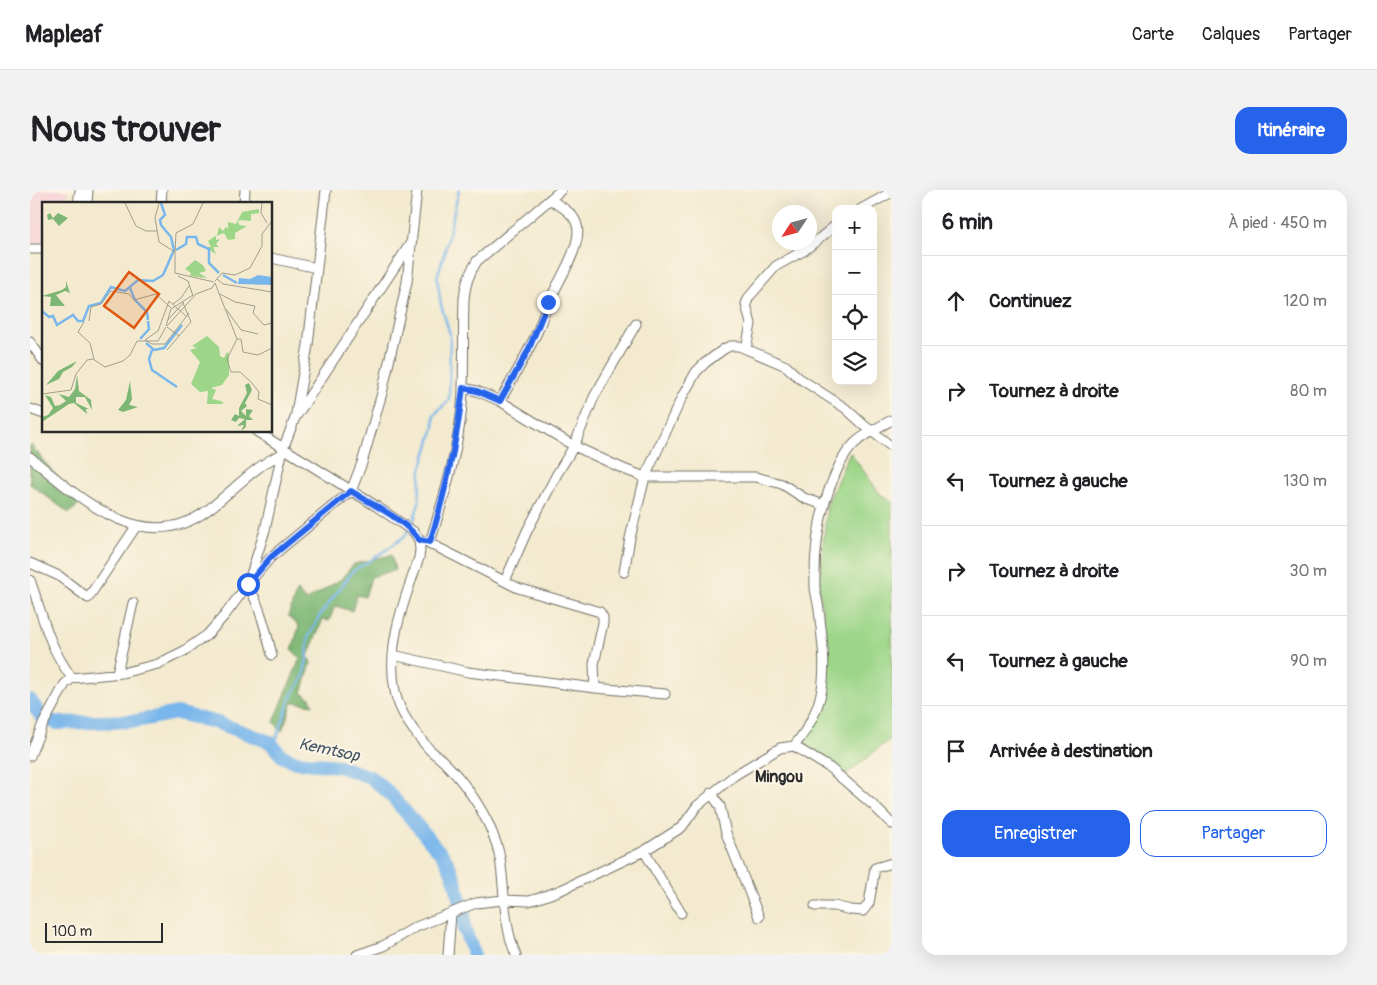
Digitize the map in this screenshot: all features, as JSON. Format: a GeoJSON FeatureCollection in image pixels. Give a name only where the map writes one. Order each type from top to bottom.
{"type":"FeatureCollection","features":[{"type":"Feature","properties":{"kind":"street"},"geometry":{"type":"LineString","coordinates":[[272,655],[265,624],[248,584],[250,572],[265,530],[282,452],[295,418],[308,345],[326,190]]}},
{"type":"Feature","properties":{"kind":"street"},"geometry":{"type":"LineString","coordinates":[[30,756],[42,726],[65,684],[72,678],[117,673],[158,664],[184,651],[207,635],[271,557],[351,491],[362,463],[382,393],[407,282],[417,190]]}},
{"type":"Feature","properties":{"kind":"street"},"geometry":{"type":"LineString","coordinates":[[430,542],[453,458],[459,423],[463,388],[464,299],[470,272],[477,261],[560,190]]}},
{"type":"Feature","properties":{"kind":"street"},"geometry":{"type":"LineString","coordinates":[[868,205],[892,192]]}},
{"type":"Feature","properties":{"kind":"street"},"geometry":{"type":"LineString","coordinates":[[500,401],[528,351],[548,302],[570,262],[575,248],[578,232],[577,223],[570,213],[550,199]]}},
{"type":"Feature","properties":{"kind":"street"},"geometry":{"type":"LineString","coordinates":[[746,349],[751,324],[746,304],[749,297],[776,266],[805,250],[832,228]]}},
{"type":"Feature","properties":{"kind":"street"},"geometry":{"type":"LineString","coordinates":[[295,418],[412,241]]}},
{"type":"Feature","properties":{"kind":"street"},"geometry":{"type":"LineString","coordinates":[[272,258],[317,268]]}},
{"type":"Feature","properties":{"kind":"street"},"geometry":{"type":"LineString","coordinates":[[505,581],[535,515],[556,474],[574,446],[594,397],[636,324]]}},
{"type":"Feature","properties":{"kind":"street"},"geometry":{"type":"LineString","coordinates":[[30,342],[42,359]]}},
{"type":"Feature","properties":{"kind":"street"},"geometry":{"type":"LineString","coordinates":[[624,572],[645,477],[682,397],[696,372],[705,363],[730,346],[739,346],[786,366],[799,378],[845,408],[892,447]]}},
{"type":"Feature","properties":{"kind":"street"},"geometry":{"type":"LineString","coordinates":[[30,355],[42,361]]}},
{"type":"Feature","properties":{"kind":"street"},"geometry":{"type":"LineString","coordinates":[[463,388],[477,391],[500,401],[574,446],[645,477],[756,477],[782,484],[804,498],[824,505]]}},
{"type":"Feature","properties":{"kind":"street"},"geometry":{"type":"LineString","coordinates":[[30,409],[42,413]]}},
{"type":"Feature","properties":{"kind":"street"},"geometry":{"type":"LineString","coordinates":[[794,746],[807,728],[819,703],[822,691],[825,662],[815,588],[815,562],[819,526],[824,505],[837,470],[847,451],[855,443],[892,420]]}},
{"type":"Feature","properties":{"kind":"street"},"geometry":{"type":"LineString","coordinates":[[257,432],[282,452],[351,491],[404,525],[416,536],[532,593],[600,612],[603,617],[603,623],[594,664],[595,688]]}},
{"type":"Feature","properties":{"kind":"street"},"geometry":{"type":"LineString","coordinates":[[30,457],[58,480],[106,514],[151,528],[174,528],[207,511],[263,464],[282,452]]}},
{"type":"Feature","properties":{"kind":"street"},"geometry":{"type":"LineString","coordinates":[[30,563],[59,576],[88,598],[137,525]]}},
{"type":"Feature","properties":{"kind":"street"},"geometry":{"type":"LineString","coordinates":[[416,536],[420,550],[396,626],[393,655],[395,692],[402,711],[416,733],[460,779],[487,821],[500,857],[504,900],[512,946],[516,955]]}},
{"type":"Feature","properties":{"kind":"street"},"geometry":{"type":"LineString","coordinates":[[30,580],[53,648],[72,678]]}},
{"type":"Feature","properties":{"kind":"street"},"geometry":{"type":"LineString","coordinates":[[117,673],[133,603]]}},
{"type":"Feature","properties":{"kind":"street"},"geometry":{"type":"LineString","coordinates":[[393,655],[468,672],[595,688],[665,694]]}},
{"type":"Feature","properties":{"kind":"street"},"geometry":{"type":"LineString","coordinates":[[357,955],[383,946],[422,925],[476,903],[504,900],[529,901],[561,890],[644,850],[682,827],[696,806],[735,774],[780,748],[794,746],[830,768],[873,804],[892,824]]}},
{"type":"Feature","properties":{"kind":"street"},"geometry":{"type":"LineString","coordinates":[[711,793],[720,806],[726,833],[759,918]]}},
{"type":"Feature","properties":{"kind":"street"},"geometry":{"type":"LineString","coordinates":[[644,850],[681,913]]}},
{"type":"Feature","properties":{"kind":"street"},"geometry":{"type":"LineString","coordinates":[[815,906],[834,906],[863,911],[869,903],[875,868],[892,863]]}},
{"type":"Feature","properties":{"kind":"street"},"geometry":{"type":"LineString","coordinates":[[448,955],[453,912]]}},
{"type":"Feature","properties":{"kind":"shaded area"},"geometry":{"type":"Polygon","coordinates":[[[30,190],[68,190],[67,202],[42,202],[42,243],[30,242],[30,190]]]}},
{"type":"Feature","properties":{"kind":"green space"},"geometry":{"type":"Polygon","coordinates":[[[30,444],[80,504],[69,513],[30,484],[30,444]]]}},
{"type":"Feature","properties":{"kind":"green space"},"geometry":{"type":"Polygon","coordinates":[[[850,452],[880,494],[892,501],[892,737],[846,775],[833,764],[802,745],[825,702],[829,659],[819,586],[827,505],[850,452]]]}},
{"type":"Feature","properties":{"kind":"green space"},"geometry":{"type":"Polygon","coordinates":[[[391,555],[395,570],[371,577],[365,597],[357,595],[352,611],[335,606],[329,621],[323,619],[308,656],[311,663],[302,693],[310,698],[313,705],[293,702],[282,731],[274,722],[300,658],[292,650],[299,626],[288,616],[297,591],[306,601],[341,579],[354,564],[391,555]]]}},
{"type":"Feature","properties":{"kind":"waterway"},"geometry":{"type":"LineString","coordinates":[[274,746],[291,696],[303,678],[308,638],[320,615],[353,571],[405,536],[414,520],[419,502],[421,470],[434,427],[434,415],[449,400],[450,334],[441,305],[437,277],[459,190]]}},
{"type":"Feature","properties":{"kind":"waterway","name":"Kemtsop"},"geometry":{"type":"LineString","coordinates":[[30,700],[41,716],[56,723],[136,721],[177,713],[218,723],[270,742],[282,756],[296,762],[338,766],[370,777],[388,792],[445,858],[454,877],[464,915],[464,928],[474,955]]}},
{"type":"Feature","properties":{"kind":"district","name":"Mingou"},"geometry":{"type":"Point","coordinates":[779,777]}},
{"type":"Feature","properties":{"kind":"route"},"geometry":{"type":"LineString","coordinates":[[248,584],[271,557],[351,491],[414,532],[419,540],[430,542],[453,458],[463,388],[477,391],[500,401],[528,351],[548,302]]}}]}
